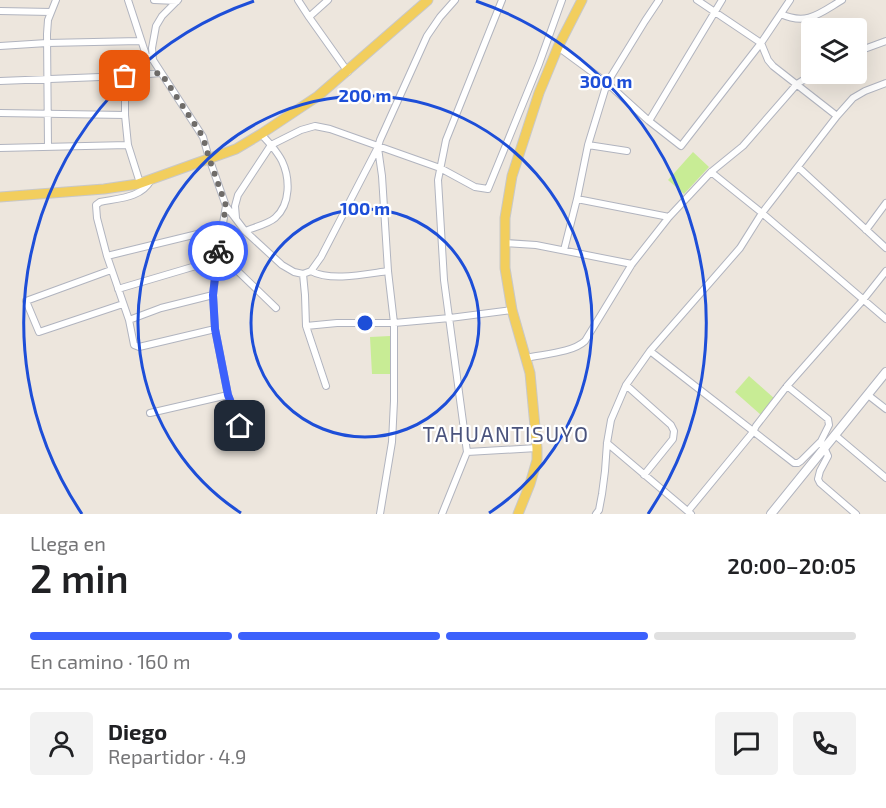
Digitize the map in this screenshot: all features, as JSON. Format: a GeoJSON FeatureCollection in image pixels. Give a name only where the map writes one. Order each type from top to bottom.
{"type":"FeatureCollection","features":[{"type":"Feature","properties":{"kind":"main road"},"geometry":{"type":"LineString","coordinates":[[0,197],[104,189],[140,183],[236,149],[318,96],[428,0]]}},
{"type":"Feature","properties":{"kind":"main road"},"geometry":{"type":"LineString","coordinates":[[518,514],[537,460],[537,448],[530,373],[512,310],[506,268],[505,218],[512,176],[539,93],[558,47],[582,0]]}},
{"type":"Feature","properties":{"kind":"street"},"geometry":{"type":"LineString","coordinates":[[48,147],[46,34],[48,20],[56,0]]}},
{"type":"Feature","properties":{"kind":"street"},"geometry":{"type":"LineString","coordinates":[[128,0],[146,55],[153,60],[203,137],[226,206],[245,231],[282,265],[303,274],[311,271],[321,257],[378,147],[427,36],[455,0]]}},
{"type":"Feature","properties":{"kind":"street"},"geometry":{"type":"LineString","coordinates":[[154,0],[178,1]]}},
{"type":"Feature","properties":{"kind":"street"},"geometry":{"type":"LineString","coordinates":[[298,0],[348,72]]}},
{"type":"Feature","properties":{"kind":"street"},"geometry":{"type":"LineString","coordinates":[[309,17],[328,0]]}},
{"type":"Feature","properties":{"kind":"street"},"geometry":{"type":"LineString","coordinates":[[442,514],[467,452],[444,280],[438,180],[446,140],[453,120],[502,0]]}},
{"type":"Feature","properties":{"kind":"street"},"geometry":{"type":"LineString","coordinates":[[236,218],[238,195],[272,145],[315,126],[330,129],[440,168],[475,187],[488,189],[539,64],[562,0]]}},
{"type":"Feature","properties":{"kind":"street"},"geometry":{"type":"LineString","coordinates":[[564,250],[588,145],[607,83],[659,0]]}},
{"type":"Feature","properties":{"kind":"street"},"geometry":{"type":"LineString","coordinates":[[697,0],[761,43],[768,60],[837,116]]}},
{"type":"Feature","properties":{"kind":"street"},"geometry":{"type":"LineString","coordinates":[[649,121],[722,0]]}},
{"type":"Feature","properties":{"kind":"street"},"geometry":{"type":"LineString","coordinates":[[558,47],[607,83],[681,146],[761,43],[790,0]]}},
{"type":"Feature","properties":{"kind":"street"},"geometry":{"type":"LineString","coordinates":[[781,14],[791,19],[801,20],[813,17],[842,0]]}},
{"type":"Feature","properties":{"kind":"street"},"geometry":{"type":"LineString","coordinates":[[153,60],[152,48],[156,26],[162,16],[178,1]]}},
{"type":"Feature","properties":{"kind":"street"},"geometry":{"type":"LineString","coordinates":[[0,11],[51,12]]}},
{"type":"Feature","properties":{"kind":"street"},"geometry":{"type":"LineString","coordinates":[[0,46],[140,40]]}},
{"type":"Feature","properties":{"kind":"street"},"geometry":{"type":"LineString","coordinates":[[867,48],[886,41]]}},
{"type":"Feature","properties":{"kind":"street"},"geometry":{"type":"LineString","coordinates":[[0,81],[161,73]]}},
{"type":"Feature","properties":{"kind":"street"},"geometry":{"type":"LineString","coordinates":[[125,76],[128,145],[140,183]]}},
{"type":"Feature","properties":{"kind":"street"},"geometry":{"type":"LineString","coordinates":[[526,358],[571,349],[580,346],[585,341],[632,264],[669,217],[711,172],[743,146],[801,81]]}},
{"type":"Feature","properties":{"kind":"street"},"geometry":{"type":"LineString","coordinates":[[600,513],[606,443],[611,420],[626,386],[650,351],[740,248],[762,213],[837,116],[853,98],[886,83]]}},
{"type":"Feature","properties":{"kind":"street"},"geometry":{"type":"LineString","coordinates":[[0,113],[125,115]]}},
{"type":"Feature","properties":{"kind":"street"},"geometry":{"type":"LineString","coordinates":[[245,231],[275,218],[286,200],[288,188],[286,172],[281,159],[261,134]]}},
{"type":"Feature","properties":{"kind":"street"},"geometry":{"type":"LineString","coordinates":[[0,148],[128,145]]}},
{"type":"Feature","properties":{"kind":"street"},"geometry":{"type":"LineString","coordinates":[[588,145],[627,151]]}},
{"type":"Feature","properties":{"kind":"street"},"geometry":{"type":"LineString","coordinates":[[378,147],[394,323],[392,442],[380,514]]}},
{"type":"Feature","properties":{"kind":"street"},"geometry":{"type":"LineString","coordinates":[[798,167],[886,248]]}},
{"type":"Feature","properties":{"kind":"street"},"geometry":{"type":"LineString","coordinates":[[711,172],[886,319]]}},
{"type":"Feature","properties":{"kind":"street"},"geometry":{"type":"LineString","coordinates":[[152,179],[147,187],[136,195],[100,202],[95,208],[111,270],[129,320],[134,345],[139,347],[215,329]]}},
{"type":"Feature","properties":{"kind":"street"},"geometry":{"type":"LineString","coordinates":[[577,199],[669,217]]}},
{"type":"Feature","properties":{"kind":"street"},"geometry":{"type":"LineString","coordinates":[[866,230],[886,203]]}},
{"type":"Feature","properties":{"kind":"street"},"geometry":{"type":"LineString","coordinates":[[226,206],[216,260],[213,295],[215,329],[228,395],[240,426]]}},
{"type":"Feature","properties":{"kind":"street"},"geometry":{"type":"LineString","coordinates":[[107,256],[222,228]]}},
{"type":"Feature","properties":{"kind":"street"},"geometry":{"type":"LineString","coordinates":[[506,243],[536,245],[632,264]]}},
{"type":"Feature","properties":{"kind":"street"},"geometry":{"type":"LineString","coordinates":[[218,252],[276,308]]}},
{"type":"Feature","properties":{"kind":"street"},"geometry":{"type":"LineString","coordinates":[[118,289],[216,260]]}},
{"type":"Feature","properties":{"kind":"street"},"geometry":{"type":"LineString","coordinates":[[111,270],[26,301],[39,332],[123,304]]}},
{"type":"Feature","properties":{"kind":"street"},"geometry":{"type":"LineString","coordinates":[[311,271],[334,277],[388,271]]}},
{"type":"Feature","properties":{"kind":"street"},"geometry":{"type":"LineString","coordinates":[[606,443],[689,513],[787,386],[886,271]]}},
{"type":"Feature","properties":{"kind":"street"},"geometry":{"type":"LineString","coordinates":[[303,274],[306,326],[326,386]]}},
{"type":"Feature","properties":{"kind":"street"},"geometry":{"type":"LineString","coordinates":[[129,320],[160,308],[213,295]]}},
{"type":"Feature","properties":{"kind":"street"},"geometry":{"type":"LineString","coordinates":[[306,326],[337,323],[394,323],[512,310]]}},
{"type":"Feature","properties":{"kind":"street"},"geometry":{"type":"LineString","coordinates":[[650,351],[796,464],[835,435],[886,372]]}},
{"type":"Feature","properties":{"kind":"street"},"geometry":{"type":"LineString","coordinates":[[626,386],[671,425],[674,431],[673,439],[644,475]]}},
{"type":"Feature","properties":{"kind":"street"},"geometry":{"type":"LineString","coordinates":[[772,514],[822,444],[830,425],[828,419],[787,386]]}},
{"type":"Feature","properties":{"kind":"street"},"geometry":{"type":"LineString","coordinates":[[150,413],[228,395]]}},
{"type":"Feature","properties":{"kind":"street"},"geometry":{"type":"LineString","coordinates":[[868,395],[886,409]]}},
{"type":"Feature","properties":{"kind":"street"},"geometry":{"type":"LineString","coordinates":[[835,435],[886,478]]}},
{"type":"Feature","properties":{"kind":"street"},"geometry":{"type":"LineString","coordinates":[[822,444],[828,456],[820,471],[820,483],[856,514]]}},
{"type":"Feature","properties":{"kind":"street"},"geometry":{"type":"LineString","coordinates":[[467,452],[537,448]]}},
{"type":"Feature","properties":{"kind":"green space"},"geometry":{"type":"Polygon","coordinates":[[[693,152],[709,167],[684,194],[668,180],[693,152]]]}},
{"type":"Feature","properties":{"kind":"green space"},"geometry":{"type":"Polygon","coordinates":[[[390,336],[392,374],[372,374],[370,337],[390,336]]]}},
{"type":"Feature","properties":{"kind":"green space"},"geometry":{"type":"Polygon","coordinates":[[[749,376],[775,399],[761,415],[735,392],[749,376]]]}},
{"type":"Feature","properties":{"kind":"way so far"},"geometry":{"type":"LineString","coordinates":[[125,76],[161,73],[203,137],[226,206],[218,251]]}},
{"type":"Feature","properties":{"kind":"district","name":"TAHUANTISUYO"},"geometry":{"type":"Point","coordinates":[506,435]}},
{"type":"Feature","properties":{"kind":"route"},"geometry":{"type":"LineString","coordinates":[[218,251],[213,295],[215,329],[228,395],[240,426]]}}]}
